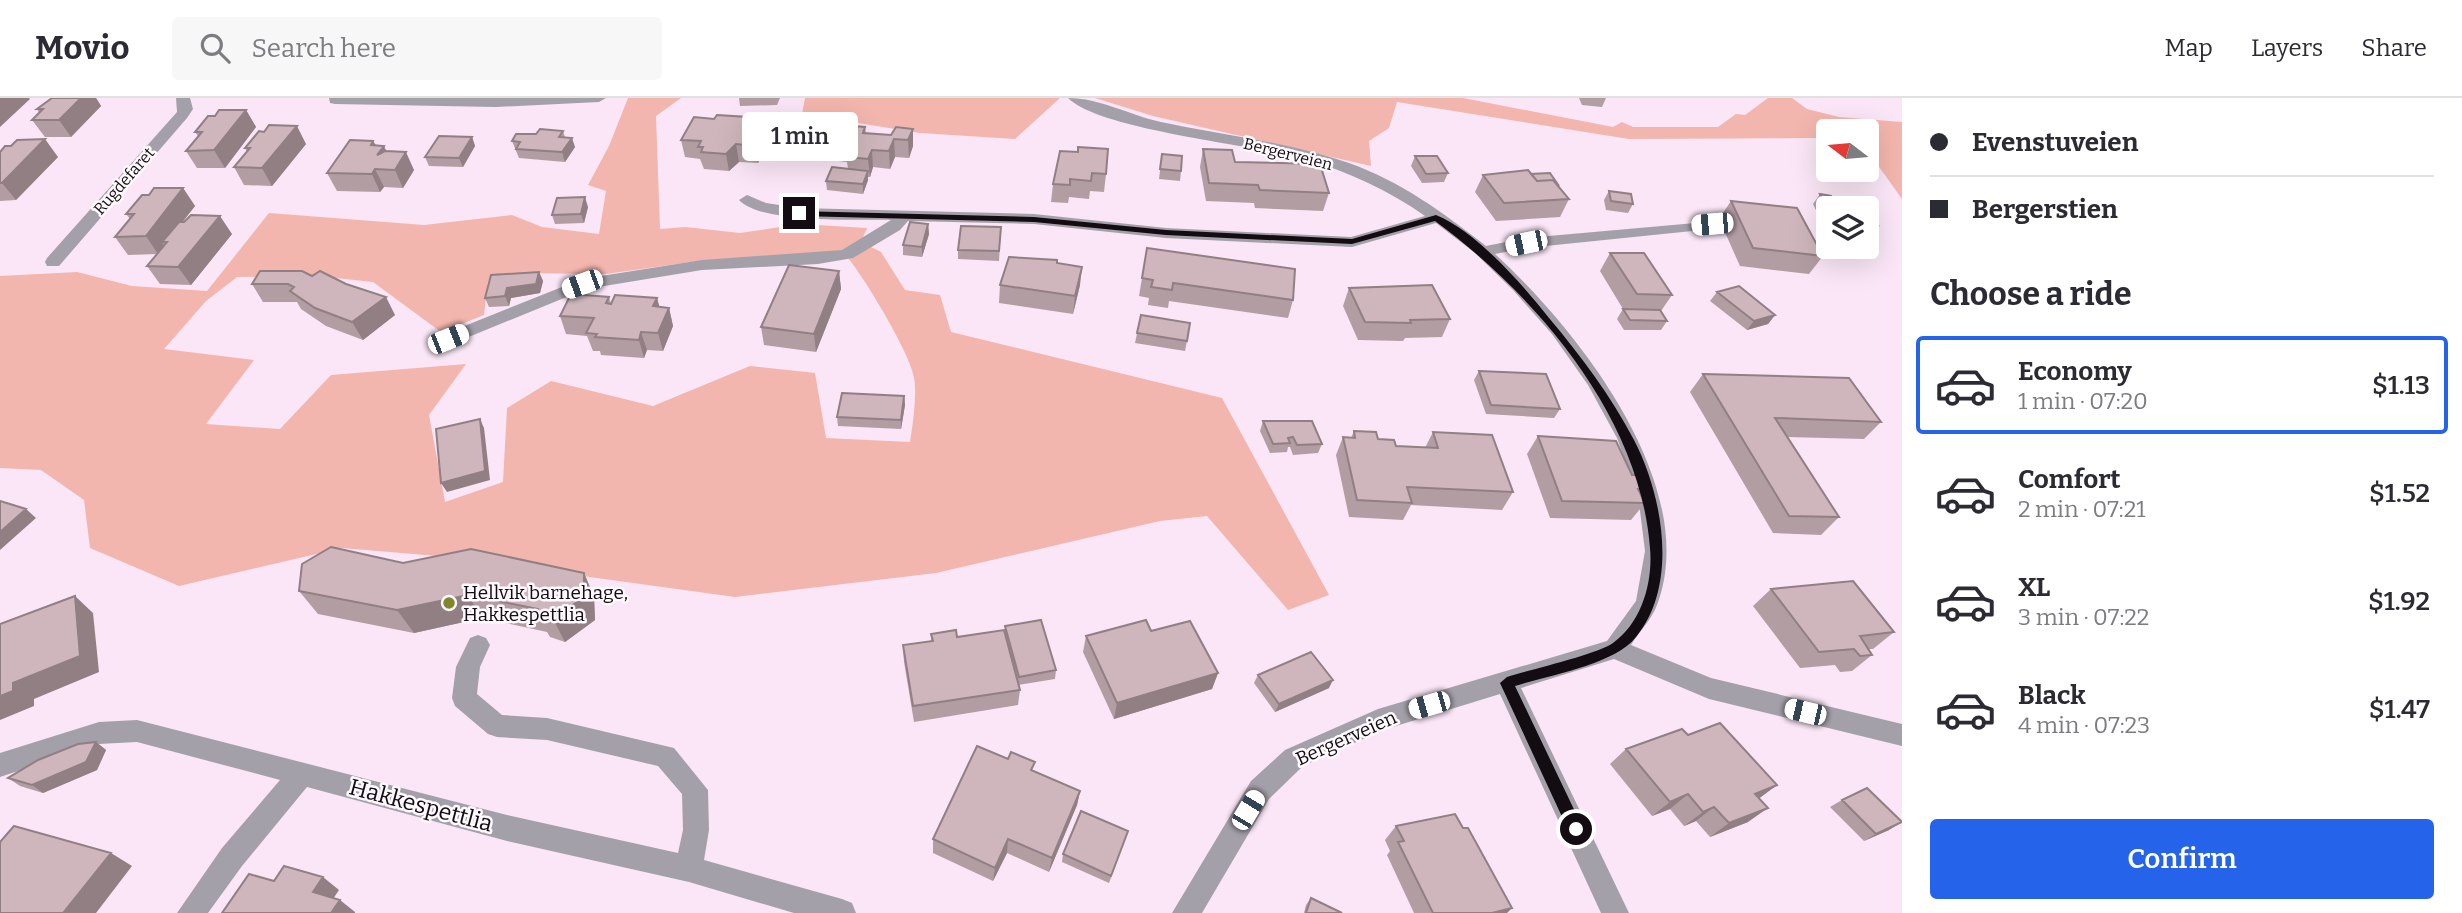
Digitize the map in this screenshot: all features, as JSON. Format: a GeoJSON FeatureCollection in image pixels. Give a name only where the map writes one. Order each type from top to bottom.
{"type":"FeatureCollection","features":[{"type":"Feature","properties":{"kind":"street","name":"Rugdefaret"},"geometry":{"type":"LineString","coordinates":[[52,262],[182,115],[186,109],[183,98]]}},
{"type":"Feature","properties":{"kind":"street"},"geometry":{"type":"LineString","coordinates":[[335,100],[496,103],[599,98]]}},
{"type":"Feature","properties":{"kind":"street","name":"Bergerveien"},"geometry":{"type":"LineString","coordinates":[[1075,98],[1183,131],[1335,165],[1380,182],[1436,218],[1482,252],[1519,287],[1586,370],[1623,428],[1637,457],[1653,511],[1658,564],[1654,586],[1644,615],[1632,633],[1615,649],[1378,720],[1294,758],[1260,790],[1186,913]]}},
{"type":"Feature","properties":{"kind":"street"},"geometry":{"type":"LineString","coordinates":[[747,200],[762,207],[799,213],[1034,219],[1166,233],[1352,242],[1436,218]]}},
{"type":"Feature","properties":{"kind":"street"},"geometry":{"type":"LineString","coordinates":[[448,339],[582,284],[702,265],[818,259],[847,254],[894,228],[903,216]]}},
{"type":"Feature","properties":{"kind":"street"},"geometry":{"type":"LineString","coordinates":[[1482,252],[1526,243],[1712,224]]}},
{"type":"Feature","properties":{"kind":"street"},"geometry":{"type":"LineString","coordinates":[[478,645],[468,667],[464,698],[497,726],[547,729],[665,756],[695,790],[696,830],[689,869]]}},
{"type":"Feature","properties":{"kind":"street"},"geometry":{"type":"LineString","coordinates":[[1615,649],[1709,688],[1902,734]]}},
{"type":"Feature","properties":{"kind":"street"},"geometry":{"type":"LineString","coordinates":[[1507,683],[1615,913]]}},
{"type":"Feature","properties":{"kind":"street","name":"Hakkespettlia"},"geometry":{"type":"LineString","coordinates":[[0,765],[99,733],[137,731],[508,828],[689,869],[842,913]]}},
{"type":"Feature","properties":{"kind":"street"},"geometry":{"type":"LineString","coordinates":[[191,913],[232,858],[303,773]]}},
{"type":"Feature","properties":{"kind":"shaded area"},"geometry":{"type":"Polygon","coordinates":[[[628,98],[681,98],[656,116],[660,229],[685,227],[740,233],[800,224],[867,228],[861,242],[881,252],[905,290],[940,295],[951,332],[1222,398],[1329,595],[1288,610],[1207,516],[1160,521],[936,573],[735,597],[437,556],[342,548],[179,586],[90,548],[84,500],[41,470],[0,468],[0,276],[77,272],[132,286],[207,291],[269,213],[424,225],[512,215],[542,227],[599,234],[606,191],[588,185],[609,146],[628,98]],[[842,251],[698,261],[606,274],[503,273],[488,281],[484,315],[441,332],[373,282],[317,276],[237,277],[206,301],[164,349],[254,360],[206,424],[280,429],[331,375],[466,364],[429,415],[445,502],[503,482],[507,408],[551,381],[653,406],[750,366],[815,373],[826,438],[910,442],[914,377],[904,350],[842,251]]]}},
{"type":"Feature","properties":{"kind":"shaded area"},"geometry":{"type":"Polygon","coordinates":[[[805,98],[1060,98],[1015,139],[920,133],[802,114],[805,98]]]}},
{"type":"Feature","properties":{"kind":"shaded area"},"geometry":{"type":"Polygon","coordinates":[[[1095,98],[1463,98],[1613,127],[1622,122],[1633,127],[1718,127],[1736,114],[1745,115],[1768,98],[1792,98],[1807,109],[1839,117],[1864,119],[1816,119],[1816,138],[1629,139],[1397,102],[1389,128],[1369,141],[1371,166],[1153,116],[1095,98]]]}},
{"type":"Feature","properties":{"kind":"shaded area"},"geometry":{"type":"Polygon","coordinates":[[[1880,120],[1902,122],[1902,199],[1880,168],[1880,120]]]}},
{"type":"Feature","properties":{"kind":"building"},"geometry":{"type":"Polygon","coordinates":[[[52,98],[81,98],[59,120],[32,120],[43,109],[37,109],[52,98]]]}},
{"type":"Feature","properties":{"kind":"building"},"geometry":{"type":"Polygon","coordinates":[[[219,110],[246,110],[214,150],[186,151],[202,132],[195,132],[208,116],[215,116],[219,110]]]}},
{"type":"Feature","properties":{"kind":"building"},"geometry":{"type":"Polygon","coordinates":[[[717,115],[748,117],[746,121],[766,123],[755,146],[736,144],[726,154],[701,152],[703,147],[698,147],[701,141],[681,140],[694,117],[714,119],[717,115]]]}},
{"type":"Feature","properties":{"kind":"building"},"geometry":{"type":"Polygon","coordinates":[[[828,124],[865,127],[863,133],[891,135],[896,127],[913,129],[908,140],[894,139],[889,151],[872,150],[868,159],[847,157],[852,145],[819,141],[828,124]]]}},
{"type":"Feature","properties":{"kind":"building"},"geometry":{"type":"Polygon","coordinates":[[[269,125],[297,126],[262,168],[234,167],[250,148],[245,148],[259,131],[264,132],[269,125]]]}},
{"type":"Feature","properties":{"kind":"building"},"geometry":{"type":"Polygon","coordinates":[[[540,129],[563,131],[559,137],[572,138],[562,152],[516,149],[520,142],[512,141],[516,134],[536,134],[540,129]]]}},
{"type":"Feature","properties":{"kind":"building"},"geometry":{"type":"Polygon","coordinates":[[[439,136],[472,137],[459,158],[425,157],[439,136]]]}},
{"type":"Feature","properties":{"kind":"building"},"geometry":{"type":"Polygon","coordinates":[[[45,139],[0,183],[0,152],[5,146],[11,146],[17,140],[45,139]]]}},
{"type":"Feature","properties":{"kind":"building"},"geometry":{"type":"Polygon","coordinates":[[[350,140],[373,141],[371,145],[384,146],[377,155],[385,151],[406,152],[395,170],[375,169],[372,174],[327,173],[350,140]]]}},
{"type":"Feature","properties":{"kind":"building"},"geometry":{"type":"Polygon","coordinates":[[[1078,147],[1108,149],[1106,174],[1092,173],[1091,181],[1070,179],[1070,185],[1053,184],[1060,151],[1078,152],[1078,147]]]}},
{"type":"Feature","properties":{"kind":"building"},"geometry":{"type":"Polygon","coordinates":[[[1203,149],[1232,150],[1235,162],[1320,164],[1329,193],[1260,190],[1258,185],[1209,183],[1203,149]]]}},
{"type":"Feature","properties":{"kind":"building"},"geometry":{"type":"Polygon","coordinates":[[[1162,154],[1182,156],[1181,171],[1160,169],[1162,154]]]}},
{"type":"Feature","properties":{"kind":"building"},"geometry":{"type":"Polygon","coordinates":[[[1415,156],[1437,156],[1448,173],[1426,174],[1415,156]]]}},
{"type":"Feature","properties":{"kind":"building"},"geometry":{"type":"Polygon","coordinates":[[[832,167],[868,171],[863,184],[826,181],[832,167]]]}},
{"type":"Feature","properties":{"kind":"building"},"geometry":{"type":"Polygon","coordinates":[[[1528,170],[1537,181],[1553,180],[1569,199],[1504,203],[1483,175],[1528,170]]]}},
{"type":"Feature","properties":{"kind":"building"},"geometry":{"type":"Polygon","coordinates":[[[1550,173],[1559,186],[1553,180],[1537,181],[1531,174],[1550,173]]]}},
{"type":"Feature","properties":{"kind":"building"},"geometry":{"type":"Polygon","coordinates":[[[154,188],[183,188],[146,236],[115,237],[134,214],[126,214],[142,195],[149,195],[154,188]]]}},
{"type":"Feature","properties":{"kind":"building"},"geometry":{"type":"Polygon","coordinates":[[[1609,191],[1631,194],[1633,204],[1611,201],[1609,191]]]}},
{"type":"Feature","properties":{"kind":"building"},"geometry":{"type":"Polygon","coordinates":[[[585,197],[581,214],[552,215],[557,198],[585,197]]]}},
{"type":"Feature","properties":{"kind":"building"},"geometry":{"type":"Polygon","coordinates":[[[1731,201],[1797,208],[1816,243],[1816,255],[1753,248],[1731,201]]]}},
{"type":"Feature","properties":{"kind":"building"},"geometry":{"type":"Polygon","coordinates":[[[191,215],[220,216],[178,267],[147,266],[179,222],[184,222],[191,215]]]}},
{"type":"Feature","properties":{"kind":"building"},"geometry":{"type":"Polygon","coordinates":[[[910,222],[928,224],[922,247],[903,245],[910,222]]]}},
{"type":"Feature","properties":{"kind":"building"},"geometry":{"type":"Polygon","coordinates":[[[961,226],[1001,227],[999,251],[958,250],[961,226]]]}},
{"type":"Feature","properties":{"kind":"building"},"geometry":{"type":"Polygon","coordinates":[[[1147,248],[1295,269],[1293,300],[1173,283],[1172,290],[1151,287],[1153,280],[1142,278],[1147,248]]]}},
{"type":"Feature","properties":{"kind":"building"},"geometry":{"type":"Polygon","coordinates":[[[1610,253],[1644,253],[1672,295],[1637,294],[1610,253]]]}},
{"type":"Feature","properties":{"kind":"building"},"geometry":{"type":"Polygon","coordinates":[[[1009,257],[1057,260],[1057,263],[1082,267],[1075,296],[1000,285],[1009,257]]]}},
{"type":"Feature","properties":{"kind":"building"},"geometry":{"type":"Polygon","coordinates":[[[789,265],[839,271],[814,334],[761,327],[789,265]]]}},
{"type":"Feature","properties":{"kind":"building"},"geometry":{"type":"Polygon","coordinates":[[[260,271],[302,271],[312,276],[320,271],[346,284],[386,297],[352,322],[315,308],[290,291],[294,287],[288,284],[252,284],[260,271]]]}},
{"type":"Feature","properties":{"kind":"building"},"geometry":{"type":"Polygon","coordinates":[[[539,272],[536,284],[507,288],[505,296],[485,298],[491,275],[539,272]]]}},
{"type":"Feature","properties":{"kind":"building"},"geometry":{"type":"Polygon","coordinates":[[[1432,285],[1450,319],[1410,320],[1411,323],[1365,322],[1349,288],[1432,285]]]}},
{"type":"Feature","properties":{"kind":"building"},"geometry":{"type":"Polygon","coordinates":[[[1739,286],[1775,315],[1754,321],[1717,292],[1739,286]]]}},
{"type":"Feature","properties":{"kind":"building"},"geometry":{"type":"Polygon","coordinates":[[[571,294],[609,297],[606,303],[611,304],[615,295],[657,298],[653,306],[669,308],[658,333],[641,332],[639,340],[595,337],[597,334],[586,333],[594,318],[560,316],[571,294]]]}},
{"type":"Feature","properties":{"kind":"building"},"geometry":{"type":"Polygon","coordinates":[[[1623,309],[1660,310],[1667,321],[1630,320],[1623,309]]]}},
{"type":"Feature","properties":{"kind":"building"},"geometry":{"type":"Polygon","coordinates":[[[1141,315],[1190,323],[1187,341],[1137,333],[1141,315]]]}},
{"type":"Feature","properties":{"kind":"building"},"geometry":{"type":"Polygon","coordinates":[[[1479,371],[1546,374],[1560,409],[1491,405],[1479,371]]]}},
{"type":"Feature","properties":{"kind":"building"},"geometry":{"type":"Polygon","coordinates":[[[1703,374],[1849,378],[1881,422],[1775,418],[1839,517],[1789,516],[1703,374]]]}},
{"type":"Feature","properties":{"kind":"building"},"geometry":{"type":"Polygon","coordinates":[[[842,393],[904,396],[901,420],[837,417],[842,393]]]}},
{"type":"Feature","properties":{"kind":"building"},"geometry":{"type":"Polygon","coordinates":[[[480,419],[485,471],[441,483],[436,429],[480,419]]]}},
{"type":"Feature","properties":{"kind":"building"},"geometry":{"type":"Polygon","coordinates":[[[1263,421],[1312,421],[1322,444],[1297,445],[1293,437],[1288,438],[1290,443],[1273,444],[1263,421]]]}},
{"type":"Feature","properties":{"kind":"building"},"geometry":{"type":"Polygon","coordinates":[[[1354,431],[1376,432],[1378,439],[1394,440],[1396,446],[1438,448],[1433,432],[1492,435],[1513,492],[1407,487],[1412,503],[1357,500],[1343,437],[1355,438],[1354,431]]]}},
{"type":"Feature","properties":{"kind":"building"},"geometry":{"type":"Polygon","coordinates":[[[1538,436],[1616,441],[1632,475],[1638,475],[1644,489],[1638,489],[1645,503],[1562,501],[1538,436]]]}},
{"type":"Feature","properties":{"kind":"building"},"geometry":{"type":"Polygon","coordinates":[[[0,501],[26,509],[0,532],[0,501]]]}},
{"type":"Feature","properties":{"kind":"building"},"geometry":{"type":"Polygon","coordinates":[[[331,547],[403,563],[471,549],[584,573],[584,597],[553,619],[538,614],[538,609],[468,595],[397,610],[299,591],[302,564],[331,547]]]}},
{"type":"Feature","properties":{"kind":"building"},"geometry":{"type":"Polygon","coordinates":[[[1853,581],[1894,632],[1860,636],[1872,655],[1860,656],[1854,649],[1819,652],[1771,589],[1853,581]]]}},
{"type":"Feature","properties":{"kind":"building"},"geometry":{"type":"Polygon","coordinates":[[[75,596],[80,656],[13,683],[13,691],[0,696],[0,624],[75,596]]]}},
{"type":"Feature","properties":{"kind":"building"},"geometry":{"type":"Polygon","coordinates":[[[1041,620],[1056,670],[1019,677],[1005,626],[1041,620]]]}},
{"type":"Feature","properties":{"kind":"building"},"geometry":{"type":"Polygon","coordinates":[[[1146,620],[1151,631],[1190,621],[1218,673],[1117,703],[1086,636],[1146,620]]]}},
{"type":"Feature","properties":{"kind":"building"},"geometry":{"type":"Polygon","coordinates":[[[956,630],[957,637],[1004,630],[1020,690],[913,706],[903,645],[933,641],[931,634],[956,630]]]}},
{"type":"Feature","properties":{"kind":"building"},"geometry":{"type":"Polygon","coordinates":[[[1311,652],[1333,680],[1279,704],[1258,675],[1311,652]]]}},
{"type":"Feature","properties":{"kind":"building"},"geometry":{"type":"Polygon","coordinates":[[[1720,723],[1777,785],[1755,794],[1768,808],[1729,823],[1714,807],[1703,812],[1688,794],[1670,802],[1626,749],[1682,729],[1688,735],[1720,723]]]}},
{"type":"Feature","properties":{"kind":"building"},"geometry":{"type":"Polygon","coordinates":[[[96,742],[86,762],[32,785],[8,778],[38,760],[78,744],[96,742]]]}},
{"type":"Feature","properties":{"kind":"building"},"geometry":{"type":"Polygon","coordinates":[[[977,746],[1008,759],[1011,752],[1035,762],[1031,770],[1080,791],[1052,858],[1008,839],[995,868],[933,839],[977,746]]]}},
{"type":"Feature","properties":{"kind":"building"},"geometry":{"type":"Polygon","coordinates":[[[1867,788],[1902,822],[1876,834],[1842,800],[1867,788]]]}},
{"type":"Feature","properties":{"kind":"building"},"geometry":{"type":"Polygon","coordinates":[[[1081,811],[1128,831],[1111,876],[1063,854],[1081,811]]]}},
{"type":"Feature","properties":{"kind":"building"},"geometry":{"type":"Polygon","coordinates":[[[1455,814],[1463,828],[1468,828],[1512,908],[1492,913],[1433,913],[1398,842],[1404,841],[1396,826],[1455,814]]]}},
{"type":"Feature","properties":{"kind":"building"},"geometry":{"type":"Polygon","coordinates":[[[14,826],[111,853],[63,913],[0,913],[0,842],[14,826]]]}},
{"type":"Feature","properties":{"kind":"building"},"geometry":{"type":"Polygon","coordinates":[[[284,866],[323,877],[313,892],[340,900],[331,913],[222,913],[249,874],[274,881],[284,866]]]}},
{"type":"Feature","properties":{"kind":"building"},"geometry":{"type":"Polygon","coordinates":[[[1311,898],[1342,913],[1306,913],[1311,898]]]}},
{"type":"Feature","properties":{"kind":"place","name":"Hellvik barnehage, Hakkespettlia"},"geometry":{"type":"Point","coordinates":[449,603]}},
{"type":"Feature","properties":{"kind":"route"},"geometry":{"type":"LineString","coordinates":[[799,213],[1034,219],[1166,233],[1283,241],[1352,242],[1436,218],[1482,252],[1519,287],[1586,370],[1630,442],[1653,511],[1658,564],[1644,615],[1632,633],[1615,649],[1507,683],[1576,829]]}}]}
